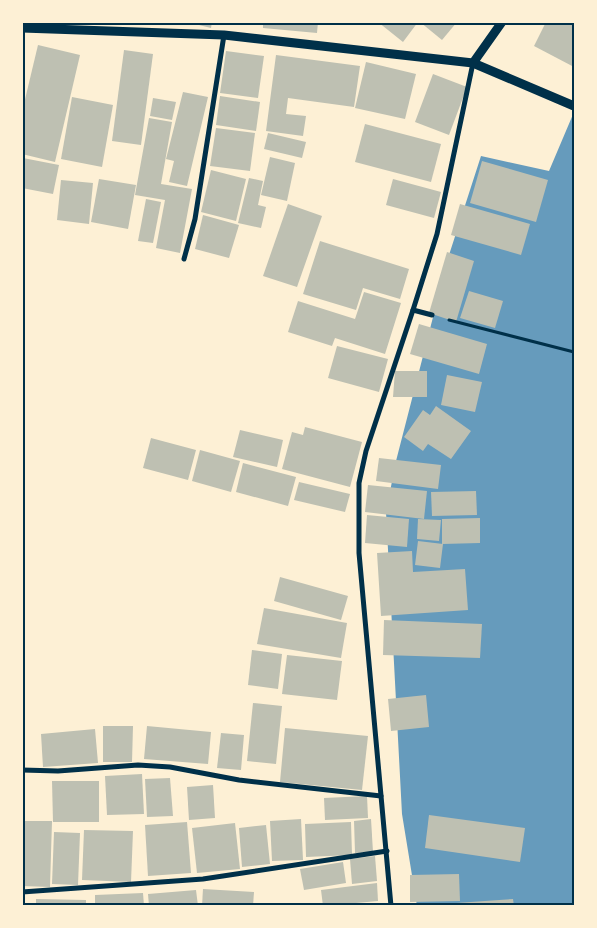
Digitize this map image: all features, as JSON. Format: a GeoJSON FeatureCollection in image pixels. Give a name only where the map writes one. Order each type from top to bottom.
{"type":"FeatureCollection","features":[{"type":"Feature","properties":{"kind":"street"},"geometry":{"type":"LineString","coordinates":[[391,906],[358,554],[359,483],[366,450],[414,310],[437,234],[473,63],[502,22]]}},
{"type":"Feature","properties":{"kind":"street"},"geometry":{"type":"LineString","coordinates":[[22,28],[224,35],[473,63],[574,106]]}},
{"type":"Feature","properties":{"kind":"street"},"geometry":{"type":"LineString","coordinates":[[184,259],[195,219],[203,177],[224,35]]}},
{"type":"Feature","properties":{"kind":"street"},"geometry":{"type":"LineString","coordinates":[[414,310],[432,315]]}},
{"type":"Feature","properties":{"kind":"street"},"geometry":{"type":"LineString","coordinates":[[22,770],[58,771],[138,765],[170,767],[239,780],[381,796]]}},
{"type":"Feature","properties":{"kind":"street"},"geometry":{"type":"LineString","coordinates":[[22,892],[203,879],[387,851]]}},
{"type":"Feature","properties":{"kind":"path"},"geometry":{"type":"LineString","coordinates":[[432,315],[574,352]]}},
{"type":"Feature","properties":{"kind":"water"},"geometry":{"type":"Polygon","coordinates":[[[574,112],[574,905],[417,906],[402,814],[386,512],[396,461],[449,255],[481,156],[549,171],[574,112]]]}},
{"type":"Feature","properties":{"kind":"building"},"geometry":{"type":"Polygon","coordinates":[[[187,22],[212,22],[211,28],[187,22]]]}},
{"type":"Feature","properties":{"kind":"building"},"geometry":{"type":"Polygon","coordinates":[[[263,22],[318,22],[317,33],[263,28],[263,22]]]}},
{"type":"Feature","properties":{"kind":"building"},"geometry":{"type":"Polygon","coordinates":[[[378,22],[418,22],[403,42],[378,22]]]}},
{"type":"Feature","properties":{"kind":"building"},"geometry":{"type":"Polygon","coordinates":[[[420,22],[457,22],[442,40],[420,22]]]}},
{"type":"Feature","properties":{"kind":"building"},"geometry":{"type":"Polygon","coordinates":[[[546,22],[574,22],[574,67],[534,46],[546,22]]]}},
{"type":"Feature","properties":{"kind":"building"},"geometry":{"type":"Polygon","coordinates":[[[38,45],[80,55],[55,162],[22,154],[22,112],[38,45]]]}},
{"type":"Feature","properties":{"kind":"building"},"geometry":{"type":"Polygon","coordinates":[[[124,50],[153,54],[141,145],[112,141],[124,50]]]}},
{"type":"Feature","properties":{"kind":"building"},"geometry":{"type":"Polygon","coordinates":[[[226,51],[264,56],[258,98],[220,93],[226,51]]]}},
{"type":"Feature","properties":{"kind":"building"},"geometry":{"type":"Polygon","coordinates":[[[276,55],[360,66],[354,107],[288,98],[286,114],[306,116],[303,136],[266,131],[276,55]]]}},
{"type":"Feature","properties":{"kind":"building"},"geometry":{"type":"Polygon","coordinates":[[[366,62],[416,74],[405,119],[355,108],[366,62]]]}},
{"type":"Feature","properties":{"kind":"building"},"geometry":{"type":"Polygon","coordinates":[[[433,74],[467,87],[449,135],[415,122],[433,74]]]}},
{"type":"Feature","properties":{"kind":"building"},"geometry":{"type":"Polygon","coordinates":[[[183,92],[208,97],[187,186],[169,182],[174,161],[166,159],[183,92]]]}},
{"type":"Feature","properties":{"kind":"building"},"geometry":{"type":"Polygon","coordinates":[[[220,96],[260,102],[256,131],[216,125],[220,96]]]}},
{"type":"Feature","properties":{"kind":"building"},"geometry":{"type":"Polygon","coordinates":[[[72,97],[113,105],[102,167],[61,159],[72,97]]]}},
{"type":"Feature","properties":{"kind":"building"},"geometry":{"type":"Polygon","coordinates":[[[153,98],[176,102],[172,120],[150,116],[153,98]]]}},
{"type":"Feature","properties":{"kind":"building"},"geometry":{"type":"Polygon","coordinates":[[[149,118],[172,122],[161,184],[192,189],[180,253],[156,248],[165,200],[135,195],[149,118]]]}},
{"type":"Feature","properties":{"kind":"building"},"geometry":{"type":"Polygon","coordinates":[[[365,124],[441,144],[431,182],[355,162],[365,124]]]}},
{"type":"Feature","properties":{"kind":"building"},"geometry":{"type":"Polygon","coordinates":[[[216,128],[255,133],[250,171],[210,166],[216,128]]]}},
{"type":"Feature","properties":{"kind":"building"},"geometry":{"type":"Polygon","coordinates":[[[268,133],[306,142],[302,158],[264,149],[268,133]]]}},
{"type":"Feature","properties":{"kind":"building"},"geometry":{"type":"Polygon","coordinates":[[[270,157],[295,163],[287,201],[261,195],[270,157]]]}},
{"type":"Feature","properties":{"kind":"building"},"geometry":{"type":"Polygon","coordinates":[[[23,158],[59,165],[53,194],[22,188],[23,158]]]}},
{"type":"Feature","properties":{"kind":"building"},"geometry":{"type":"Polygon","coordinates":[[[482,161],[548,180],[536,222],[470,203],[482,161]]]}},
{"type":"Feature","properties":{"kind":"building"},"geometry":{"type":"Polygon","coordinates":[[[211,170],[246,179],[236,221],[201,212],[211,170]]]}},
{"type":"Feature","properties":{"kind":"building"},"geometry":{"type":"Polygon","coordinates":[[[249,178],[263,181],[258,205],[266,207],[261,228],[238,223],[249,178]]]}},
{"type":"Feature","properties":{"kind":"building"},"geometry":{"type":"Polygon","coordinates":[[[99,179],[136,185],[128,229],[91,222],[99,179]]]}},
{"type":"Feature","properties":{"kind":"building"},"geometry":{"type":"Polygon","coordinates":[[[393,179],[441,192],[434,218],[386,205],[393,179]]]}},
{"type":"Feature","properties":{"kind":"building"},"geometry":{"type":"Polygon","coordinates":[[[61,180],[93,183],[89,224],[57,220],[61,180]]]}},
{"type":"Feature","properties":{"kind":"building"},"geometry":{"type":"Polygon","coordinates":[[[146,199],[161,202],[153,243],[138,241],[146,199]]]}},
{"type":"Feature","properties":{"kind":"building"},"geometry":{"type":"Polygon","coordinates":[[[288,204],[322,216],[297,287],[263,276],[288,204]]]}},
{"type":"Feature","properties":{"kind":"building"},"geometry":{"type":"Polygon","coordinates":[[[460,204],[530,224],[521,255],[451,235],[460,204]]]}},
{"type":"Feature","properties":{"kind":"building"},"geometry":{"type":"Polygon","coordinates":[[[203,215],[239,225],[229,258],[195,249],[203,215]]]}},
{"type":"Feature","properties":{"kind":"building"},"geometry":{"type":"Polygon","coordinates":[[[320,241],[409,269],[400,299],[363,288],[356,310],[303,294],[320,241]]]}},
{"type":"Feature","properties":{"kind":"building"},"geometry":{"type":"Polygon","coordinates":[[[447,252],[474,261],[456,322],[429,313],[447,252]]]}},
{"type":"Feature","properties":{"kind":"building"},"geometry":{"type":"Polygon","coordinates":[[[469,291],[503,301],[495,328],[460,318],[469,291]]]}},
{"type":"Feature","properties":{"kind":"building"},"geometry":{"type":"Polygon","coordinates":[[[364,292],[401,303],[385,354],[335,338],[332,346],[288,332],[298,301],[355,319],[364,292]]]}},
{"type":"Feature","properties":{"kind":"building"},"geometry":{"type":"Polygon","coordinates":[[[419,324],[487,344],[479,374],[410,354],[419,324]]]}},
{"type":"Feature","properties":{"kind":"building"},"geometry":{"type":"Polygon","coordinates":[[[337,346],[388,359],[379,392],[328,378],[337,346]]]}},
{"type":"Feature","properties":{"kind":"building"},"geometry":{"type":"Polygon","coordinates":[[[395,371],[427,371],[427,397],[393,397],[395,371]]]}},
{"type":"Feature","properties":{"kind":"building"},"geometry":{"type":"Polygon","coordinates":[[[447,375],[482,382],[475,412],[441,405],[447,375]]]}},
{"type":"Feature","properties":{"kind":"building"},"geometry":{"type":"Polygon","coordinates":[[[436,406],[471,431],[451,459],[428,444],[423,451],[404,437],[423,410],[430,415],[436,406]]]}},
{"type":"Feature","properties":{"kind":"building"},"geometry":{"type":"Polygon","coordinates":[[[305,427],[362,442],[350,487],[282,469],[292,432],[303,435],[305,427]]]}},
{"type":"Feature","properties":{"kind":"building"},"geometry":{"type":"Polygon","coordinates":[[[240,430],[283,440],[277,467],[233,457],[240,430]]]}},
{"type":"Feature","properties":{"kind":"building"},"geometry":{"type":"Polygon","coordinates":[[[151,438],[196,450],[188,480],[143,468],[151,438]]]}},
{"type":"Feature","properties":{"kind":"building"},"geometry":{"type":"Polygon","coordinates":[[[200,450],[240,461],[231,492],[192,481],[200,450]]]}},
{"type":"Feature","properties":{"kind":"building"},"geometry":{"type":"Polygon","coordinates":[[[379,458],[441,465],[438,489],[376,481],[379,458]]]}},
{"type":"Feature","properties":{"kind":"building"},"geometry":{"type":"Polygon","coordinates":[[[243,463],[296,477],[288,506],[236,492],[243,463]]]}},
{"type":"Feature","properties":{"kind":"building"},"geometry":{"type":"Polygon","coordinates":[[[299,482],[350,494],[345,512],[294,500],[299,482]]]}},
{"type":"Feature","properties":{"kind":"building"},"geometry":{"type":"Polygon","coordinates":[[[368,485],[427,491],[424,519],[365,512],[368,485]]]}},
{"type":"Feature","properties":{"kind":"building"},"geometry":{"type":"Polygon","coordinates":[[[476,491],[477,515],[432,516],[431,492],[476,491]]]}},
{"type":"Feature","properties":{"kind":"building"},"geometry":{"type":"Polygon","coordinates":[[[367,515],[409,519],[407,547],[365,543],[367,515]]]}},
{"type":"Feature","properties":{"kind":"building"},"geometry":{"type":"Polygon","coordinates":[[[480,518],[480,543],[442,544],[442,519],[480,518]]]}},
{"type":"Feature","properties":{"kind":"building"},"geometry":{"type":"Polygon","coordinates":[[[418,519],[441,520],[439,541],[417,539],[418,519]]]}},
{"type":"Feature","properties":{"kind":"building"},"geometry":{"type":"Polygon","coordinates":[[[418,541],[443,544],[440,568],[415,565],[418,541]]]}},
{"type":"Feature","properties":{"kind":"building"},"geometry":{"type":"Polygon","coordinates":[[[412,551],[413,572],[465,569],[468,610],[381,616],[377,553],[412,551]]]}},
{"type":"Feature","properties":{"kind":"building"},"geometry":{"type":"Polygon","coordinates":[[[280,577],[348,596],[341,620],[274,601],[280,577]]]}},
{"type":"Feature","properties":{"kind":"building"},"geometry":{"type":"Polygon","coordinates":[[[264,608],[347,623],[341,658],[257,644],[264,608]]]}},
{"type":"Feature","properties":{"kind":"building"},"geometry":{"type":"Polygon","coordinates":[[[384,620],[482,624],[480,658],[383,655],[384,620]]]}},
{"type":"Feature","properties":{"kind":"building"},"geometry":{"type":"Polygon","coordinates":[[[252,650],[282,654],[278,689],[248,685],[252,650]]]}},
{"type":"Feature","properties":{"kind":"building"},"geometry":{"type":"Polygon","coordinates":[[[287,655],[342,661],[337,700],[282,694],[287,655]]]}},
{"type":"Feature","properties":{"kind":"building"},"geometry":{"type":"Polygon","coordinates":[[[426,695],[429,727],[391,731],[388,699],[426,695]]]}},
{"type":"Feature","properties":{"kind":"building"},"geometry":{"type":"Polygon","coordinates":[[[253,703],[282,706],[276,764],[247,761],[253,703]]]}},
{"type":"Feature","properties":{"kind":"building"},"geometry":{"type":"Polygon","coordinates":[[[103,726],[133,726],[132,762],[103,762],[103,726]]]}},
{"type":"Feature","properties":{"kind":"building"},"geometry":{"type":"Polygon","coordinates":[[[147,726],[211,732],[208,764],[144,759],[147,726]]]}},
{"type":"Feature","properties":{"kind":"building"},"geometry":{"type":"Polygon","coordinates":[[[285,728],[368,736],[362,790],[280,782],[285,728]]]}},
{"type":"Feature","properties":{"kind":"building"},"geometry":{"type":"Polygon","coordinates":[[[95,729],[98,763],[43,767],[41,734],[95,729]]]}},
{"type":"Feature","properties":{"kind":"building"},"geometry":{"type":"Polygon","coordinates":[[[221,733],[244,735],[241,770],[217,768],[221,733]]]}},
{"type":"Feature","properties":{"kind":"building"},"geometry":{"type":"Polygon","coordinates":[[[142,774],[144,814],[107,815],[105,776],[142,774]]]}},
{"type":"Feature","properties":{"kind":"building"},"geometry":{"type":"Polygon","coordinates":[[[170,778],[173,816],[147,817],[145,779],[170,778]]]}},
{"type":"Feature","properties":{"kind":"building"},"geometry":{"type":"Polygon","coordinates":[[[52,781],[99,781],[99,822],[53,822],[52,781]]]}},
{"type":"Feature","properties":{"kind":"building"},"geometry":{"type":"Polygon","coordinates":[[[213,785],[215,818],[189,820],[187,787],[213,785]]]}},
{"type":"Feature","properties":{"kind":"building"},"geometry":{"type":"Polygon","coordinates":[[[367,796],[368,818],[325,820],[324,798],[367,796]]]}},
{"type":"Feature","properties":{"kind":"building"},"geometry":{"type":"Polygon","coordinates":[[[429,815],[525,828],[520,862],[425,848],[429,815]]]}},
{"type":"Feature","properties":{"kind":"building"},"geometry":{"type":"Polygon","coordinates":[[[301,819],[303,860],[272,861],[270,821],[301,819]]]}},
{"type":"Feature","properties":{"kind":"building"},"geometry":{"type":"Polygon","coordinates":[[[371,819],[373,852],[355,853],[354,821],[371,819]]]}},
{"type":"Feature","properties":{"kind":"building"},"geometry":{"type":"Polygon","coordinates":[[[22,821],[52,821],[50,887],[22,886],[22,821]]]}},
{"type":"Feature","properties":{"kind":"building"},"geometry":{"type":"Polygon","coordinates":[[[187,822],[191,873],[148,876],[145,825],[187,822]]]}},
{"type":"Feature","properties":{"kind":"building"},"geometry":{"type":"Polygon","coordinates":[[[351,822],[352,855],[306,857],[305,824],[351,822]]]}},
{"type":"Feature","properties":{"kind":"building"},"geometry":{"type":"Polygon","coordinates":[[[235,823],[240,869],[197,873],[192,828],[235,823]]]}},
{"type":"Feature","properties":{"kind":"building"},"geometry":{"type":"Polygon","coordinates":[[[266,825],[270,864],[242,867],[239,828],[266,825]]]}},
{"type":"Feature","properties":{"kind":"building"},"geometry":{"type":"Polygon","coordinates":[[[84,830],[133,831],[131,882],[82,880],[84,830]]]}},
{"type":"Feature","properties":{"kind":"building"},"geometry":{"type":"Polygon","coordinates":[[[54,832],[80,833],[78,885],[52,884],[54,832]]]}},
{"type":"Feature","properties":{"kind":"building"},"geometry":{"type":"Polygon","coordinates":[[[375,856],[377,881],[352,884],[350,859],[375,856]]]}},
{"type":"Feature","properties":{"kind":"building"},"geometry":{"type":"Polygon","coordinates":[[[343,862],[346,883],[304,890],[300,869],[343,862]]]}},
{"type":"Feature","properties":{"kind":"building"},"geometry":{"type":"Polygon","coordinates":[[[459,874],[460,901],[410,902],[410,875],[459,874]]]}},
{"type":"Feature","properties":{"kind":"building"},"geometry":{"type":"Polygon","coordinates":[[[377,883],[378,901],[323,906],[321,890],[377,883]]]}},
{"type":"Feature","properties":{"kind":"building"},"geometry":{"type":"Polygon","coordinates":[[[203,889],[254,892],[253,906],[202,906],[203,889]]]}},
{"type":"Feature","properties":{"kind":"building"},"geometry":{"type":"Polygon","coordinates":[[[196,890],[198,906],[149,906],[148,894],[196,890]]]}},
{"type":"Feature","properties":{"kind":"building"},"geometry":{"type":"Polygon","coordinates":[[[143,893],[144,906],[95,906],[95,895],[143,893]]]}},
{"type":"Feature","properties":{"kind":"building"},"geometry":{"type":"Polygon","coordinates":[[[36,899],[86,900],[86,906],[36,906],[36,899]]]}},
{"type":"Feature","properties":{"kind":"building"},"geometry":{"type":"Polygon","coordinates":[[[513,899],[514,906],[442,906],[442,904],[513,899]]]}}]}
